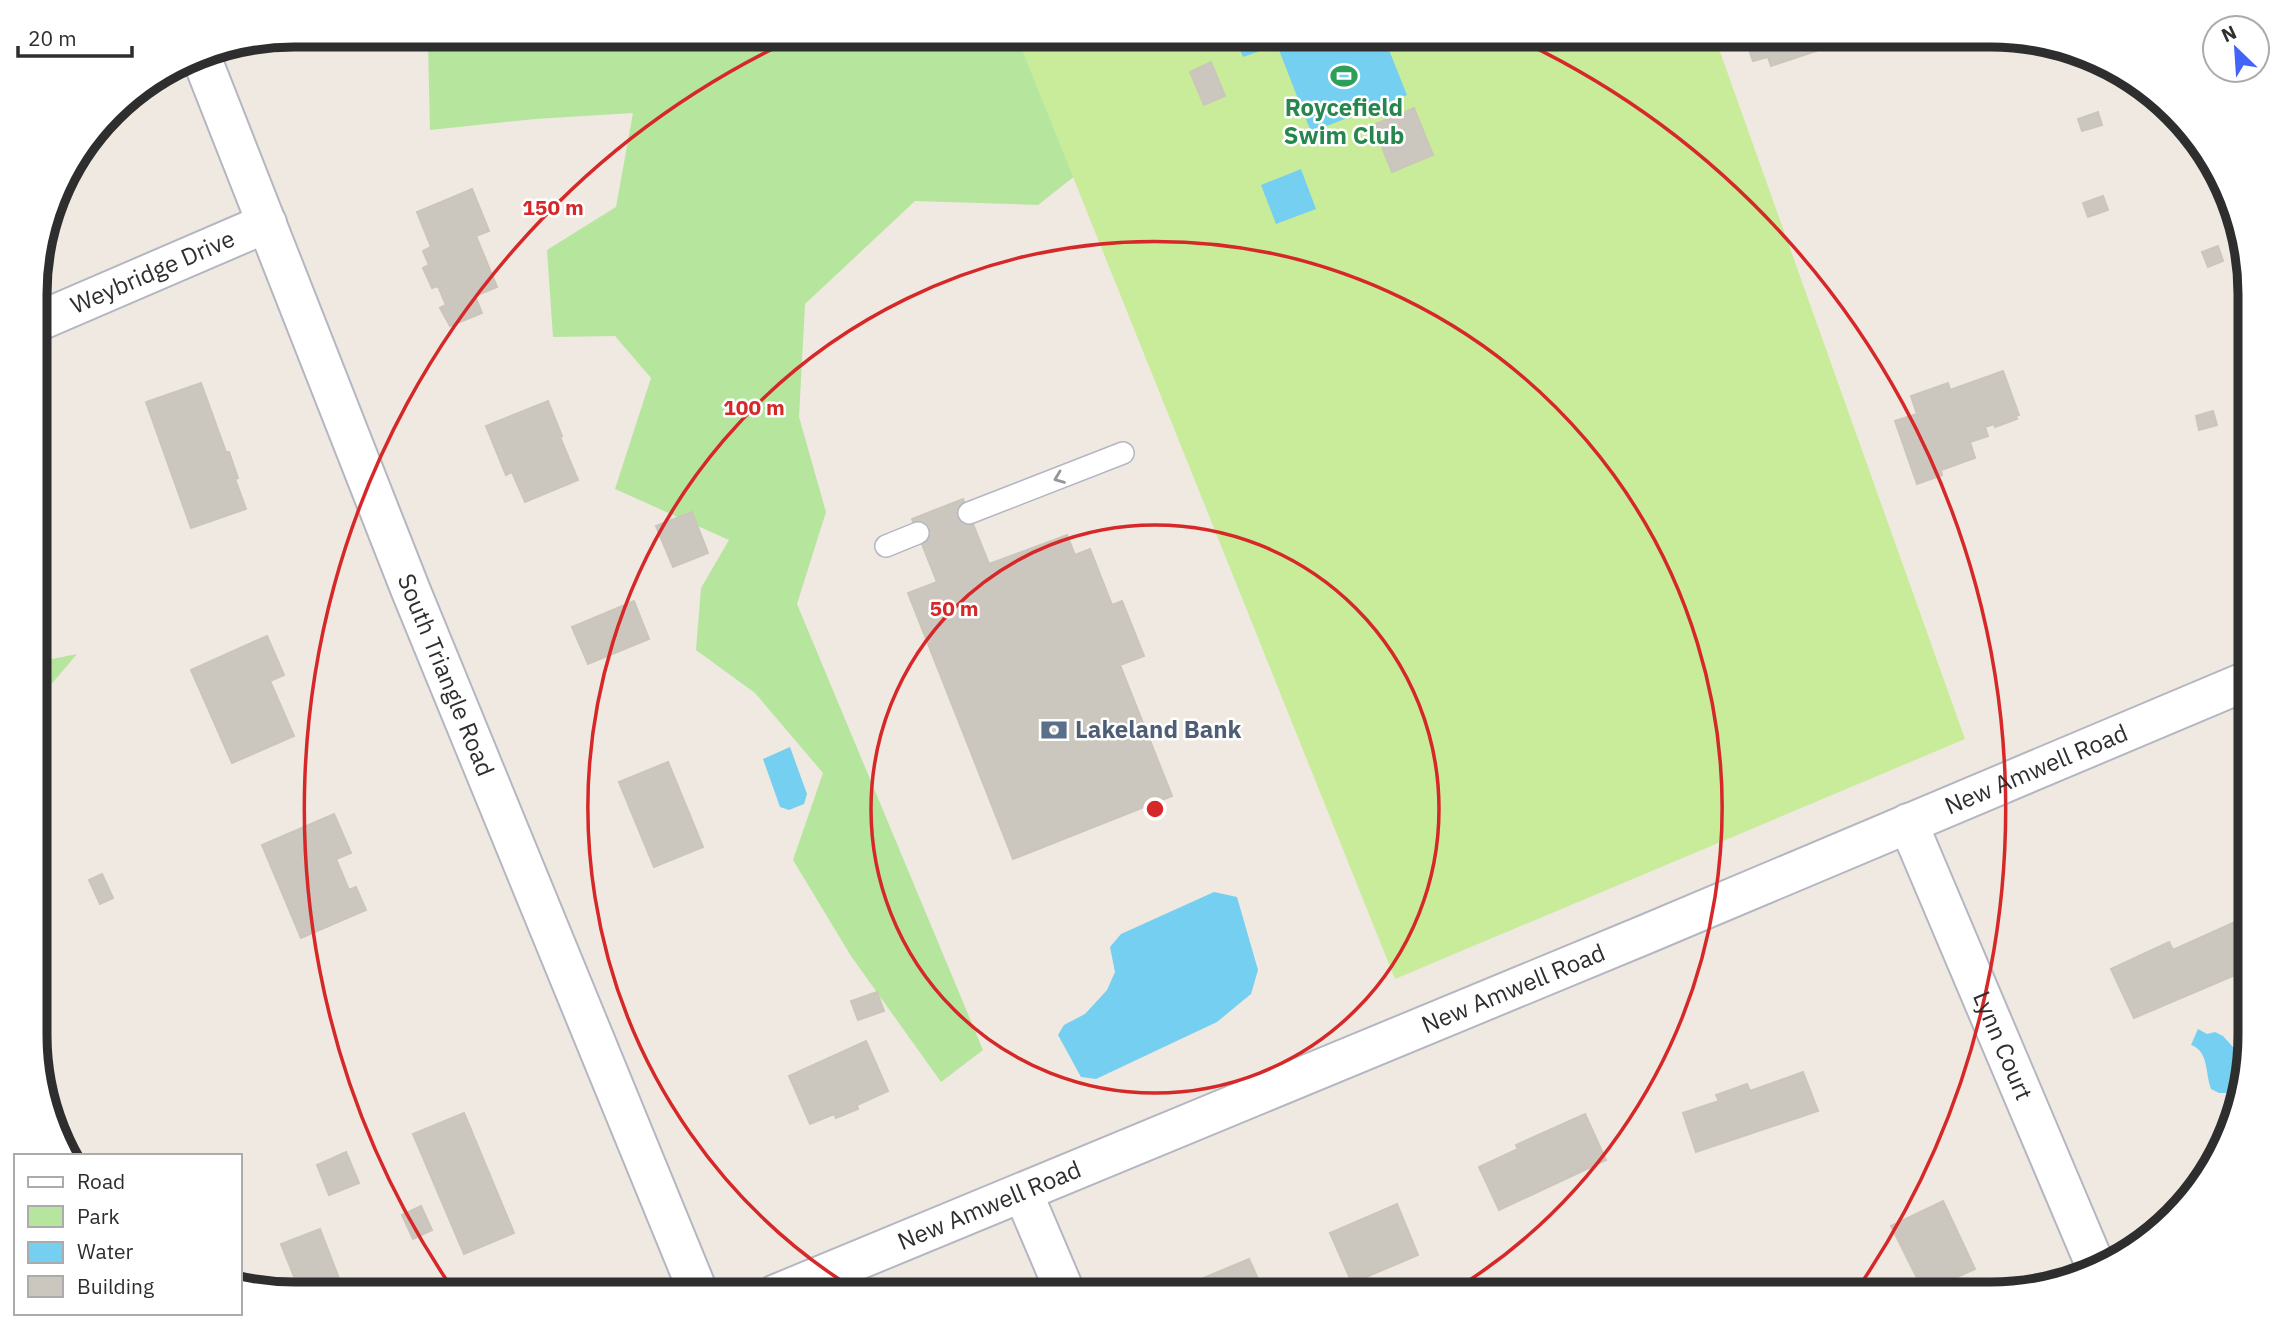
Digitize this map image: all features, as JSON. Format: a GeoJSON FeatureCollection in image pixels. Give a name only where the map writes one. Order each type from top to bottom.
{"type":"FeatureCollection","features":[{"type":"Feature","properties":{"kind":"street","name":"South Triangle Road"},"geometry":{"type":"LineString","coordinates":[[204,64],[411,591],[694,1282]]}},
{"type":"Feature","properties":{"kind":"street","name":"Weybridge Drive"},"geometry":{"type":"LineString","coordinates":[[47,318],[267,223]]}},
{"type":"Feature","properties":{"kind":"street","name":"New Amwell Road"},"geometry":{"type":"LineString","coordinates":[[806,1282],[2238,685]]}},
{"type":"Feature","properties":{"kind":"street","name":"Lynn Court"},"geometry":{"type":"LineString","coordinates":[[1908,823],[2093,1259]]}},
{"type":"Feature","properties":{"kind":"street"},"geometry":{"type":"LineString","coordinates":[[1023,1193],[1061,1282]]}},
{"type":"Feature","properties":{"kind":"lane"},"geometry":{"type":"LineString","coordinates":[[968,513],[1123,453]]}},
{"type":"Feature","properties":{"kind":"lane"},"geometry":{"type":"LineString","coordinates":[[886,546],[918,533]]}},
{"type":"Feature","properties":{"kind":"green space"},"geometry":{"type":"Polygon","coordinates":[[[1152,47],[1133,130],[1038,205],[915,201],[805,304],[799,417],[826,512],[797,604],[983,1050],[941,1082],[851,956],[793,860],[823,773],[755,693],[696,650],[701,588],[729,540],[615,489],[651,378],[615,336],[553,337],[547,250],[616,207],[633,113],[535,119],[430,130],[428,48],[1152,47]]]}},
{"type":"Feature","properties":{"kind":"green space"},"geometry":{"type":"Polygon","coordinates":[[[1718,47],[1965,739],[1395,979],[1021,48],[1718,47]]]}},
{"type":"Feature","properties":{"kind":"green space"},"geometry":{"type":"Polygon","coordinates":[[[77,654],[47,689],[47,660],[77,654]]]}},
{"type":"Feature","properties":{"kind":"water","name":"Roycefield Swim Club"},"geometry":{"type":"Polygon","coordinates":[[[1239,47],[1270,47],[1243,57],[1239,47]]]}},
{"type":"Feature","properties":{"kind":"water","name":"Roycefield Swim Club"},"geometry":{"type":"Polygon","coordinates":[[[1278,47],[1388,47],[1407,95],[1311,132],[1278,47]]]}},
{"type":"Feature","properties":{"kind":"water"},"geometry":{"type":"Polygon","coordinates":[[[1301,169],[1316,209],[1276,224],[1261,185],[1301,169]]]}},
{"type":"Feature","properties":{"kind":"water"},"geometry":{"type":"Polygon","coordinates":[[[790,747],[807,794],[804,804],[789,810],[780,807],[763,759],[790,747]]]}},
{"type":"Feature","properties":{"kind":"water"},"geometry":{"type":"Polygon","coordinates":[[[1214,892],[1237,897],[1258,970],[1251,994],[1217,1022],[1096,1079],[1081,1077],[1058,1035],[1064,1025],[1085,1014],[1107,990],[1115,972],[1110,947],[1121,934],[1214,892]]]}},
{"type":"Feature","properties":{"kind":"water"},"geometry":{"type":"Polygon","coordinates":[[[2198,1029],[2207,1034],[2215,1032],[2233,1047],[2237,1046],[2230,1093],[2219,1093],[2211,1089],[2204,1058],[2197,1048],[2191,1045],[2198,1029]]]}},
{"type":"Feature","properties":{"kind":"building"},"geometry":{"type":"Polygon","coordinates":[[[1748,47],[1828,47],[1771,66],[1768,57],[1753,61],[1748,47]]]}},
{"type":"Feature","properties":{"kind":"building"},"geometry":{"type":"Polygon","coordinates":[[[1211,62],[1225,96],[1204,105],[1190,72],[1211,62]]]}},
{"type":"Feature","properties":{"kind":"building"},"geometry":{"type":"Polygon","coordinates":[[[1414,108],[1433,155],[1392,172],[1373,125],[1414,108]]]}},
{"type":"Feature","properties":{"kind":"building"},"geometry":{"type":"Polygon","coordinates":[[[2098,112],[2102,125],[2082,131],[2078,119],[2098,112]]]}},
{"type":"Feature","properties":{"kind":"building"},"geometry":{"type":"Polygon","coordinates":[[[472,189],[489,231],[476,236],[497,287],[475,296],[482,313],[450,326],[440,308],[446,305],[438,286],[432,288],[423,268],[429,265],[423,251],[431,247],[417,212],[472,189]]]}},
{"type":"Feature","properties":{"kind":"building"},"geometry":{"type":"Polygon","coordinates":[[[2103,196],[2108,210],[2088,217],[2083,203],[2103,196]]]}},
{"type":"Feature","properties":{"kind":"building"},"geometry":{"type":"Polygon","coordinates":[[[2218,246],[2223,261],[2208,267],[2202,252],[2218,246]]]}},
{"type":"Feature","properties":{"kind":"building"},"geometry":{"type":"Polygon","coordinates":[[[2003,371],[2019,415],[2016,416],[2017,419],[1995,427],[1994,424],[1985,427],[1988,436],[1970,442],[1975,458],[1941,470],[1942,475],[1917,484],[1895,421],[1917,414],[1911,396],[1948,383],[1950,390],[2003,371]]]}},
{"type":"Feature","properties":{"kind":"building"},"geometry":{"type":"Polygon","coordinates":[[[201,383],[226,452],[229,452],[246,509],[191,528],[146,402],[201,383]]]}},
{"type":"Feature","properties":{"kind":"building"},"geometry":{"type":"Polygon","coordinates":[[[548,401],[578,480],[525,502],[512,472],[506,475],[486,426],[548,401]]]}},
{"type":"Feature","properties":{"kind":"building"},"geometry":{"type":"Polygon","coordinates":[[[2213,411],[2217,425],[2199,430],[2196,416],[2213,411]]]}},
{"type":"Feature","properties":{"kind":"building","name":"Lakeland Bank"},"geometry":{"type":"Polygon","coordinates":[[[963,499],[989,564],[1067,535],[1075,555],[1090,549],[1112,605],[1122,601],[1144,656],[1120,665],[1172,796],[1013,859],[908,593],[937,582],[912,519],[963,499]]]}},
{"type":"Feature","properties":{"kind":"building"},"geometry":{"type":"Polygon","coordinates":[[[692,512],[708,553],[673,567],[656,526],[692,512]]]}},
{"type":"Feature","properties":{"kind":"building"},"geometry":{"type":"Polygon","coordinates":[[[634,601],[649,639],[588,664],[572,627],[634,601]]]}},
{"type":"Feature","properties":{"kind":"building"},"geometry":{"type":"Polygon","coordinates":[[[267,636],[284,675],[270,681],[294,736],[232,763],[191,670],[267,636]]]}},
{"type":"Feature","properties":{"kind":"building"},"geometry":{"type":"Polygon","coordinates":[[[668,762],[703,847],[654,867],[619,782],[668,762]]]}},
{"type":"Feature","properties":{"kind":"building"},"geometry":{"type":"Polygon","coordinates":[[[334,814],[351,853],[336,859],[349,890],[356,887],[366,910],[301,938],[262,845],[334,814]]]}},
{"type":"Feature","properties":{"kind":"building"},"geometry":{"type":"Polygon","coordinates":[[[102,874],[113,898],[100,904],[89,880],[102,874]]]}},
{"type":"Feature","properties":{"kind":"building"},"geometry":{"type":"Polygon","coordinates":[[[2238,923],[2238,974],[2134,1018],[2111,969],[2169,942],[2173,950],[2238,923]]]}},
{"type":"Feature","properties":{"kind":"building"},"geometry":{"type":"Polygon","coordinates":[[[877,992],[884,1011],[858,1020],[851,1001],[877,992]]]}},
{"type":"Feature","properties":{"kind":"building"},"geometry":{"type":"Polygon","coordinates":[[[866,1041],[888,1091],[857,1105],[858,1109],[836,1118],[834,1114],[810,1124],[789,1076],[866,1041]]]}},
{"type":"Feature","properties":{"kind":"building"},"geometry":{"type":"Polygon","coordinates":[[[1803,1072],[1818,1111],[1696,1152],[1683,1113],[1719,1101],[1716,1095],[1747,1084],[1750,1091],[1803,1072]]]}},
{"type":"Feature","properties":{"kind":"building"},"geometry":{"type":"Polygon","coordinates":[[[464,1113],[514,1233],[464,1254],[413,1134],[464,1113]]]}},
{"type":"Feature","properties":{"kind":"building"},"geometry":{"type":"Polygon","coordinates":[[[1585,1114],[1606,1160],[1499,1210],[1479,1167],[1518,1149],[1516,1145],[1585,1114]]]}},
{"type":"Feature","properties":{"kind":"building"},"geometry":{"type":"Polygon","coordinates":[[[346,1152],[359,1183],[329,1195],[317,1165],[346,1152]]]}},
{"type":"Feature","properties":{"kind":"building"},"geometry":{"type":"Polygon","coordinates":[[[1943,1201],[1975,1269],[1948,1281],[1919,1281],[1891,1226],[1943,1201]]]}},
{"type":"Feature","properties":{"kind":"building"},"geometry":{"type":"Polygon","coordinates":[[[1397,1204],[1418,1255],[1351,1281],[1330,1233],[1397,1204]]]}},
{"type":"Feature","properties":{"kind":"building"},"geometry":{"type":"Polygon","coordinates":[[[421,1206],[432,1230],[413,1239],[402,1215],[421,1206]]]}},
{"type":"Feature","properties":{"kind":"building"},"geometry":{"type":"Polygon","coordinates":[[[320,1229],[340,1282],[296,1282],[281,1244],[320,1229]]]}},
{"type":"Feature","properties":{"kind":"building"},"geometry":{"type":"Polygon","coordinates":[[[1249,1259],[1259,1281],[1195,1281],[1249,1259]]]}},
{"type":"Feature","properties":{"kind":"place","name":"Roycefield Swim Club"},"geometry":{"type":"Point","coordinates":[1344,76]}},
{"type":"Feature","properties":{"kind":"place","name":"Lakeland Bank"},"geometry":{"type":"Point","coordinates":[1054,730]}}]}
